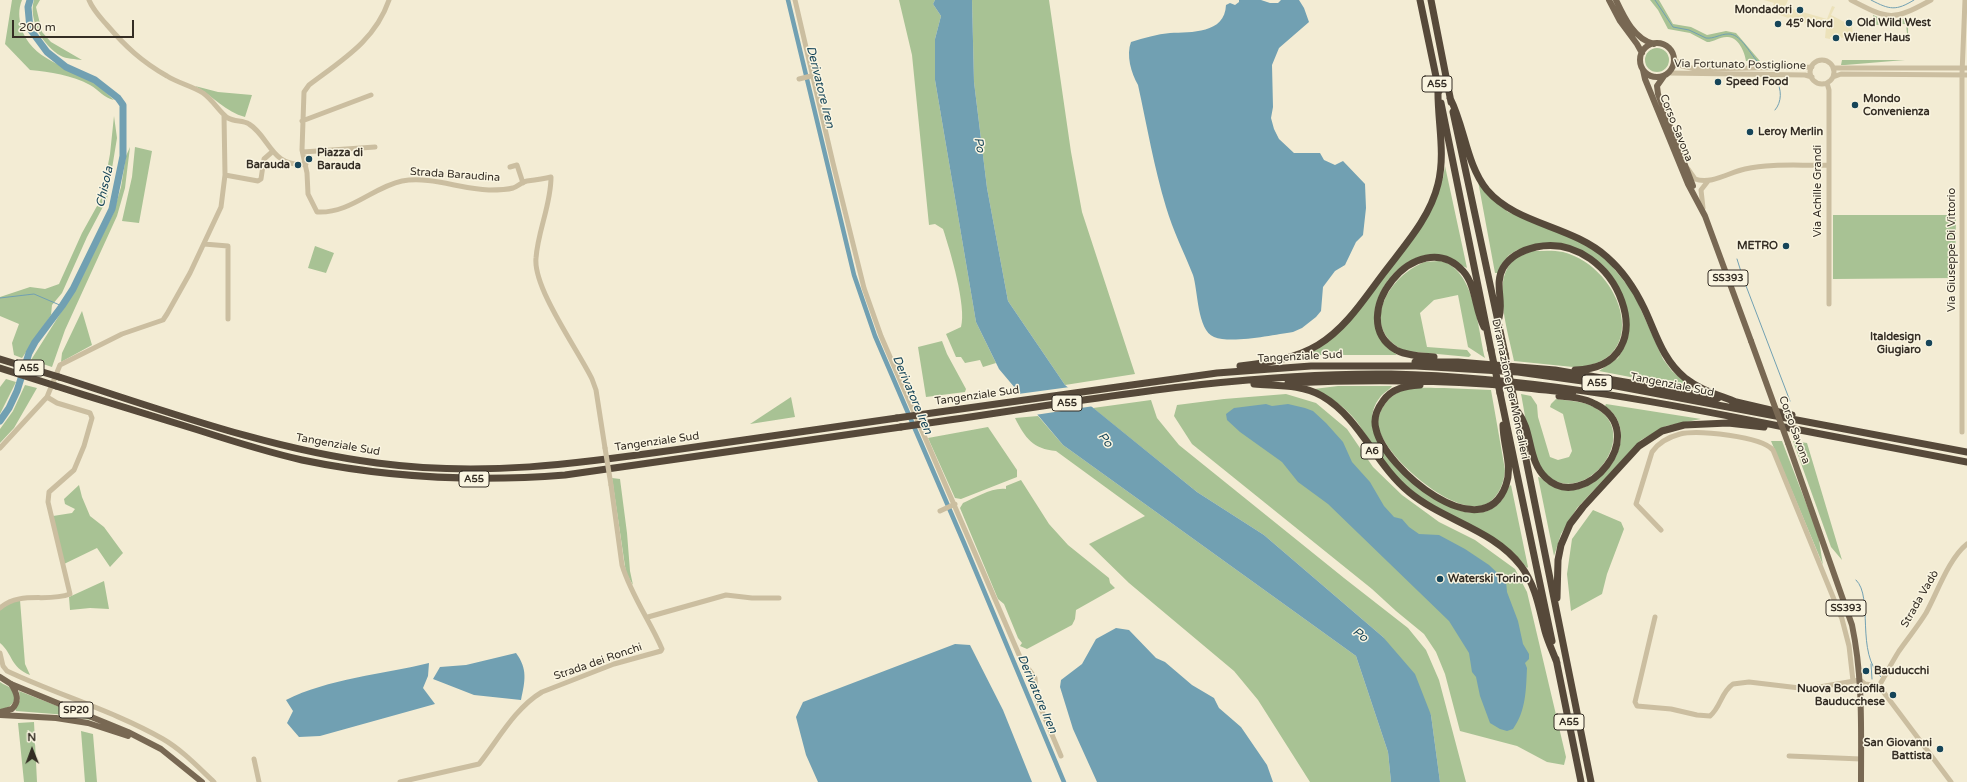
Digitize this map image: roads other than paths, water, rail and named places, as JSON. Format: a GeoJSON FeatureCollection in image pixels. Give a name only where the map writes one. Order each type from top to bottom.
{"type":"FeatureCollection","features":[{"type":"Feature","properties":{"kind":"highway","name":"Diramazione per Moncalieri"},"geometry":{"type":"LineString","coordinates":[[1420,0],[1581,782]]}},
{"type":"Feature","properties":{"kind":"highway","name":"Diramazione per Moncalieri"},"geometry":{"type":"LineString","coordinates":[[1431,0],[1450,98],[1505,354],[1591,782]]}},
{"type":"Feature","properties":{"kind":"highway"},"geometry":{"type":"LineString","coordinates":[[1201,376],[1232,367],[1280,361],[1301,354],[1326,339],[1354,313],[1420,223],[1434,197],[1438,184],[1442,156],[1438,87]]}},
{"type":"Feature","properties":{"kind":"highway"},"geometry":{"type":"LineString","coordinates":[[1450,98],[1458,115],[1477,174],[1494,197],[1518,213],[1577,236],[1606,256],[1623,274],[1638,296],[1660,345],[1670,363],[1685,378],[1695,385],[1736,402]]}},
{"type":"Feature","properties":{"kind":"highway"},"geometry":{"type":"LineString","coordinates":[[1387,365],[1426,361],[1458,362],[1555,370],[1586,370],[1599,367],[1613,357],[1622,345],[1625,325],[1622,302],[1610,278],[1598,265],[1583,255],[1560,247],[1537,247],[1516,255],[1504,266],[1500,278],[1501,308],[1498,322]]}},
{"type":"Feature","properties":{"kind":"highway"},"geometry":{"type":"LineString","coordinates":[[1458,362],[1401,352],[1390,346],[1382,337],[1378,320],[1381,299],[1388,286],[1402,270],[1418,261],[1430,258],[1444,259],[1456,264],[1468,277],[1479,317],[1488,335]]}},
{"type":"Feature","properties":{"kind":"highway","name":"Tangenziale Sud"},"geometry":{"type":"LineString","coordinates":[[0,359],[270,443],[358,461],[438,469],[496,470],[555,466],[1201,376],[1279,368],[1387,365],[1482,369],[1562,377],[1652,392],[1967,452]]}},
{"type":"Feature","properties":{"kind":"highway","name":"Tangenziale Sud"},"geometry":{"type":"LineString","coordinates":[[0,368],[250,446],[301,460],[358,470],[446,478],[504,478],[565,475],[1204,384],[1300,376],[1388,374],[1486,379],[1599,392],[1967,462]]}},
{"type":"Feature","properties":{"kind":"highway"},"geometry":{"type":"LineString","coordinates":[[1555,370],[1736,402],[1783,412],[1804,421]]}},
{"type":"Feature","properties":{"kind":"highway"},"geometry":{"type":"LineString","coordinates":[[1254,384],[1374,380],[1450,382]]}},
{"type":"Feature","properties":{"kind":"highway"},"geometry":{"type":"LineString","coordinates":[[1450,382],[1412,386],[1395,390],[1387,396],[1380,406],[1375,419],[1378,438],[1391,457],[1417,483],[1440,499],[1459,508],[1478,510],[1490,506],[1501,495],[1507,483],[1508,473],[1503,433],[1504,413]]}},
{"type":"Feature","properties":{"kind":"highway","name":"A55"},"geometry":{"type":"LineString","coordinates":[[1450,382],[1572,392],[1599,392]]}},
{"type":"Feature","properties":{"kind":"highway","name":"A6"},"geometry":{"type":"LineString","coordinates":[[1204,384],[1254,384],[1302,388],[1320,395],[1334,404],[1351,421],[1388,471],[1408,491],[1432,508],[1482,534],[1505,549],[1520,564],[1530,581],[1541,611],[1545,632],[1557,662]]}},
{"type":"Feature","properties":{"kind":"highway"},"geometry":{"type":"LineString","coordinates":[[1516,408],[1524,420],[1536,466],[1549,481],[1559,486],[1571,486],[1582,484],[1598,476],[1610,463],[1617,446],[1616,429],[1609,415],[1591,402],[1559,396],[1538,389]]}},
{"type":"Feature","properties":{"kind":"highway"},"geometry":{"type":"LineString","coordinates":[[1556,606],[1558,560],[1561,545],[1570,524],[1580,510],[1639,446],[1662,431],[1684,425],[1716,422],[1770,427],[1780,426]]}},
{"type":"Feature","properties":{"kind":"main road","name":"Corso Savona"},"geometry":{"type":"LineString","coordinates":[[1609,0],[1620,21],[1642,53],[1640,63],[1645,79],[1688,184],[1694,192]]}},
{"type":"Feature","properties":{"kind":"main road"},"geometry":{"type":"LineString","coordinates":[[1616,0],[1625,18],[1637,34],[1646,42],[1667,47],[1674,59]]}},
{"type":"Feature","properties":{"kind":"main road"},"geometry":{"type":"LineString","coordinates":[[1642,53],[1649,45],[1654,44]]}},
{"type":"Feature","properties":{"kind":"main road","name":"Corso Savona"},"geometry":{"type":"LineString","coordinates":[[1674,59],[1672,69],[1657,86],[1658,94],[1688,169],[1694,192],[1751,340],[1852,625],[1858,655],[1860,680],[1861,782]]}},
{"type":"Feature","properties":{"kind":"main road"},"geometry":{"type":"LineString","coordinates":[[1643,70],[1653,77],[1666,75]]}},
{"type":"Feature","properties":{"kind":"main road","name":"SP20"},"geometry":{"type":"LineString","coordinates":[[0,677],[11,684],[128,732],[152,744],[179,763],[202,782]]}},
{"type":"Feature","properties":{"kind":"main road","name":"SP20"},"geometry":{"type":"LineString","coordinates":[[0,713],[12,709],[16,703],[16,692],[11,684]]}},
{"type":"Feature","properties":{"kind":"main road","name":"SP20"},"geometry":{"type":"LineString","coordinates":[[0,713],[56,718],[88,723],[152,744]]}},
{"type":"Feature","properties":{"kind":"street"},"geometry":{"type":"LineString","coordinates":[[89,0],[94,10],[129,50],[167,76],[202,92],[214,101],[228,118],[243,121],[252,126],[272,152],[280,158],[291,163],[306,164],[303,152],[302,121],[304,92],[309,85],[361,46],[381,18],[389,0]]}},
{"type":"Feature","properties":{"kind":"street"},"geometry":{"type":"LineString","coordinates":[[795,0],[814,74],[833,163],[864,288],[881,336],[1020,657],[1035,678],[1036,697],[1061,756]]}},
{"type":"Feature","properties":{"kind":"street"},"geometry":{"type":"LineString","coordinates":[[1851,0],[1884,16],[1902,15],[1931,0]]}},
{"type":"Feature","properties":{"kind":"street","name":"Via Giuseppe Di Vittorio"},"geometry":{"type":"LineString","coordinates":[[1962,432],[1965,0]]}},
{"type":"Feature","properties":{"kind":"street","name":"Via Fortunato Postiglione"},"geometry":{"type":"LineString","coordinates":[[1674,59],[1682,66],[1696,69],[1812,67]]}},
{"type":"Feature","properties":{"kind":"street"},"geometry":{"type":"LineString","coordinates":[[1833,77],[1833,68],[1830,63],[1823,60],[1818,61],[1812,67],[1812,76],[1817,82],[1827,83],[1833,77],[1841,74],[1965,74]]}},
{"type":"Feature","properties":{"kind":"street"},"geometry":{"type":"LineString","coordinates":[[1833,68],[1965,68]]}},
{"type":"Feature","properties":{"kind":"street"},"geometry":{"type":"LineString","coordinates":[[798,79],[814,74]]}},
{"type":"Feature","properties":{"kind":"street","name":"Via Fortunato Postiglione"},"geometry":{"type":"LineString","coordinates":[[1666,75],[1812,76]]}},
{"type":"Feature","properties":{"kind":"street","name":"Via Achille Grandi"},"geometry":{"type":"LineString","coordinates":[[1827,83],[1829,90],[1828,302]]}},
{"type":"Feature","properties":{"kind":"street"},"geometry":{"type":"LineString","coordinates":[[302,121],[371,95]]}},
{"type":"Feature","properties":{"kind":"street"},"geometry":{"type":"LineString","coordinates":[[0,448],[47,397],[60,365],[122,334],[163,320],[204,244],[220,207],[225,175],[224,115]]}},
{"type":"Feature","properties":{"kind":"street"},"geometry":{"type":"LineString","coordinates":[[303,152],[375,147]]}},
{"type":"Feature","properties":{"kind":"street"},"geometry":{"type":"LineString","coordinates":[[225,175],[258,181],[261,179],[264,159],[272,152]]}},
{"type":"Feature","properties":{"kind":"street","name":"Strada Baraudina"},"geometry":{"type":"LineString","coordinates":[[306,164],[308,194],[317,212],[347,206],[390,185],[401,182],[421,180],[487,190],[513,188],[523,183],[551,177]]}},
{"type":"Feature","properties":{"kind":"street"},"geometry":{"type":"LineString","coordinates":[[510,167],[517,165],[523,183]]}},
{"type":"Feature","properties":{"kind":"street"},"geometry":{"type":"LineString","coordinates":[[1704,216],[1700,195],[1703,186],[1709,181],[1728,173],[1757,167],[1828,165]]}},
{"type":"Feature","properties":{"kind":"street"},"geometry":{"type":"LineString","coordinates":[[1688,169],[1695,179],[1709,181]]}},
{"type":"Feature","properties":{"kind":"street","name":"Strada dei Ronchi"},"geometry":{"type":"LineString","coordinates":[[400,782],[479,764],[507,725],[536,695],[614,664],[661,651],[662,649],[648,617],[626,578],[622,565],[596,390],[592,379],[546,295],[537,272],[536,257],[551,188],[551,177]]}},
{"type":"Feature","properties":{"kind":"street"},"geometry":{"type":"LineString","coordinates":[[204,244],[228,246],[228,319]]}},
{"type":"Feature","properties":{"kind":"street"},"geometry":{"type":"LineString","coordinates":[[0,608],[14,600],[28,597],[62,597],[70,594],[48,502],[49,492],[74,470],[84,446],[92,418],[90,413],[57,403],[47,397]]}},
{"type":"Feature","properties":{"kind":"street"},"geometry":{"type":"LineString","coordinates":[[1661,530],[1636,504],[1652,452],[1656,446],[1665,440],[1680,434],[1695,433],[1755,440],[1769,446],[1773,450],[1842,619],[1849,646],[1853,681]]}},
{"type":"Feature","properties":{"kind":"street"},"geometry":{"type":"LineString","coordinates":[[940,511],[955,504]]}},
{"type":"Feature","properties":{"kind":"street","name":"Strada Vadò"},"geometry":{"type":"LineString","coordinates":[[1882,681],[1898,652],[1927,611],[1935,592],[1953,562],[1963,547],[1967,544]]}},
{"type":"Feature","properties":{"kind":"street"},"geometry":{"type":"LineString","coordinates":[[648,617],[726,595],[752,598],[779,598]]}},
{"type":"Feature","properties":{"kind":"street"},"geometry":{"type":"LineString","coordinates":[[1655,617],[1635,702],[1637,706],[1642,708],[1672,709],[1697,715],[1710,716],[1718,707],[1724,692],[1732,684],[1749,682],[1803,689],[1826,687],[1860,680],[1865,684],[1882,681],[1952,782]]}},
{"type":"Feature","properties":{"kind":"street"},"geometry":{"type":"LineString","coordinates":[[0,654],[3,666],[7,671],[141,727],[164,740],[195,764],[214,782]]}},
{"type":"Feature","properties":{"kind":"street"},"geometry":{"type":"LineString","coordinates":[[1789,756],[1861,759]]}},
{"type":"Feature","properties":{"kind":"street"},"geometry":{"type":"LineString","coordinates":[[254,759],[259,782]]}},
{"type":"Feature","properties":{"kind":"water","name":"Po"},"geometry":{"type":"Polygon","coordinates":[[[935,0],[972,0],[974,82],[987,188],[1008,301],[1065,385],[1197,492],[1264,535],[1383,637],[1415,674],[1431,715],[1440,782],[1391,782],[1388,752],[1356,656],[1063,445],[999,369],[976,322],[935,80],[935,39],[941,16],[933,4],[935,0]]]}},
{"type":"Feature","properties":{"kind":"water"},"geometry":{"type":"Polygon","coordinates":[[[1239,0],[1261,0],[1270,3],[1278,3],[1281,0],[1299,0],[1304,8],[1309,22],[1279,48],[1272,65],[1273,107],[1271,118],[1274,129],[1279,139],[1294,153],[1320,153],[1324,160],[1335,165],[1343,161],[1365,184],[1366,208],[1363,235],[1356,242],[1345,265],[1335,271],[1323,287],[1321,311],[1316,317],[1302,328],[1293,332],[1231,340],[1214,337],[1208,333],[1201,318],[1193,275],[1166,207],[1154,162],[1138,85],[1130,64],[1129,53],[1131,42],[1160,34],[1206,30],[1220,21],[1224,14],[1226,5],[1230,3],[1235,5],[1239,2],[1239,0]]]}},
{"type":"Feature","properties":{"kind":"water"},"geometry":{"type":"Polygon","coordinates":[[[1266,404],[1272,406],[1288,404],[1313,411],[1343,442],[1352,462],[1370,482],[1384,506],[1394,517],[1402,519],[1409,527],[1419,534],[1439,535],[1465,549],[1489,565],[1506,581],[1507,592],[1518,621],[1523,644],[1529,654],[1529,659],[1525,663],[1527,668],[1523,708],[1521,715],[1513,729],[1507,731],[1490,723],[1480,696],[1476,677],[1472,672],[1469,653],[1449,621],[1328,504],[1298,482],[1282,462],[1240,432],[1227,420],[1226,414],[1234,408],[1266,404]]]}},
{"type":"Feature","properties":{"kind":"water"},"geometry":{"type":"Polygon","coordinates":[[[1116,628],[1129,630],[1156,658],[1165,662],[1192,685],[1214,698],[1219,708],[1241,727],[1267,765],[1273,782],[1097,782],[1073,729],[1060,687],[1061,680],[1082,664],[1096,639],[1116,628]]]}},
{"type":"Feature","properties":{"kind":"water"},"geometry":{"type":"Polygon","coordinates":[[[955,644],[970,645],[1003,710],[1032,782],[818,782],[806,755],[796,717],[803,702],[955,644]]]}},
{"type":"Feature","properties":{"kind":"water"},"geometry":{"type":"Polygon","coordinates":[[[516,653],[524,670],[524,687],[521,700],[474,695],[433,679],[440,667],[466,665],[516,653]]]}},
{"type":"Feature","properties":{"kind":"water"},"geometry":{"type":"Polygon","coordinates":[[[429,663],[428,676],[423,688],[435,704],[320,736],[299,737],[287,723],[293,711],[286,700],[302,693],[337,682],[429,663]]]}},
{"type":"Feature","properties":{"kind":"waterway","name":"Chisola"},"geometry":{"type":"LineString","coordinates":[[0,421],[9,408],[17,391],[29,353],[35,342],[73,289],[112,209],[123,156],[123,105],[118,98],[95,80],[66,67],[47,52],[30,29],[28,7],[30,0]]}},
{"type":"Feature","properties":{"kind":"waterway","name":"Derivatore Iren"},"geometry":{"type":"LineString","coordinates":[[788,0],[854,275],[875,336],[1064,782]]}},
{"type":"Feature","properties":{"kind":"waterway"},"geometry":{"type":"LineString","coordinates":[[1655,0],[1673,27],[1689,30],[1706,38],[1712,38],[1725,34],[1732,35],[1744,44],[1757,61]]}},
{"type":"Feature","properties":{"kind":"waterway"},"geometry":{"type":"LineString","coordinates":[[1871,0],[1883,6],[1893,8],[1902,6],[1914,0]]}},
{"type":"Feature","properties":{"kind":"waterway"},"geometry":{"type":"LineString","coordinates":[[1775,110],[1780,99],[1780,91],[1776,80]]}},
{"type":"Feature","properties":{"kind":"waterway"},"geometry":{"type":"LineString","coordinates":[[1737,259],[1790,401]]}},
{"type":"Feature","properties":{"kind":"waterway"},"geometry":{"type":"LineString","coordinates":[[0,298],[34,294],[62,306]]}},
{"type":"Feature","properties":{"kind":"waterway"},"geometry":{"type":"LineString","coordinates":[[1856,580],[1861,588],[1864,599],[1866,640],[1869,654],[1873,667],[1881,677]]}},
{"type":"Feature","properties":{"kind":"waterway"},"geometry":{"type":"LineString","coordinates":[[1871,664],[1872,679]]}},
{"type":"Feature","properties":{"kind":"place","name":"Mondadori"},"geometry":{"type":"Point","coordinates":[1800,10]}},
{"type":"Feature","properties":{"kind":"place","name":"Old Wild West"},"geometry":{"type":"Point","coordinates":[1849,23]}},
{"type":"Feature","properties":{"kind":"place","name":"45° Nord"},"geometry":{"type":"Point","coordinates":[1778,24]}},
{"type":"Feature","properties":{"kind":"place","name":"Wiener Haus"},"geometry":{"type":"Point","coordinates":[1836,38]}},
{"type":"Feature","properties":{"kind":"place","name":"Speed Food"},"geometry":{"type":"Point","coordinates":[1718,82]}},
{"type":"Feature","properties":{"kind":"place","name":"Mondo Convenienza"},"geometry":{"type":"Point","coordinates":[1855,105]}},
{"type":"Feature","properties":{"kind":"place","name":"Leroy Merlin"},"geometry":{"type":"Point","coordinates":[1750,132]}},
{"type":"Feature","properties":{"kind":"place","name":"Piazza di Barauda"},"geometry":{"type":"Point","coordinates":[309,159]}},
{"type":"Feature","properties":{"kind":"place","name":"Barauda"},"geometry":{"type":"Point","coordinates":[298,165]}},
{"type":"Feature","properties":{"kind":"place","name":"METRO"},"geometry":{"type":"Point","coordinates":[1786,246]}},
{"type":"Feature","properties":{"kind":"place","name":"Italdesign Giugiaro"},"geometry":{"type":"Point","coordinates":[1929,343]}},
{"type":"Feature","properties":{"kind":"place","name":"Waterski Torino"},"geometry":{"type":"Point","coordinates":[1440,579]}},
{"type":"Feature","properties":{"kind":"place","name":"Bauducchi"},"geometry":{"type":"Point","coordinates":[1866,671]}},
{"type":"Feature","properties":{"kind":"place","name":"Nuova Bocciofila Bauducchese"},"geometry":{"type":"Point","coordinates":[1893,695]}},
{"type":"Feature","properties":{"kind":"place","name":"San Giovanni Battista"},"geometry":{"type":"Point","coordinates":[1940,749]}}]}
